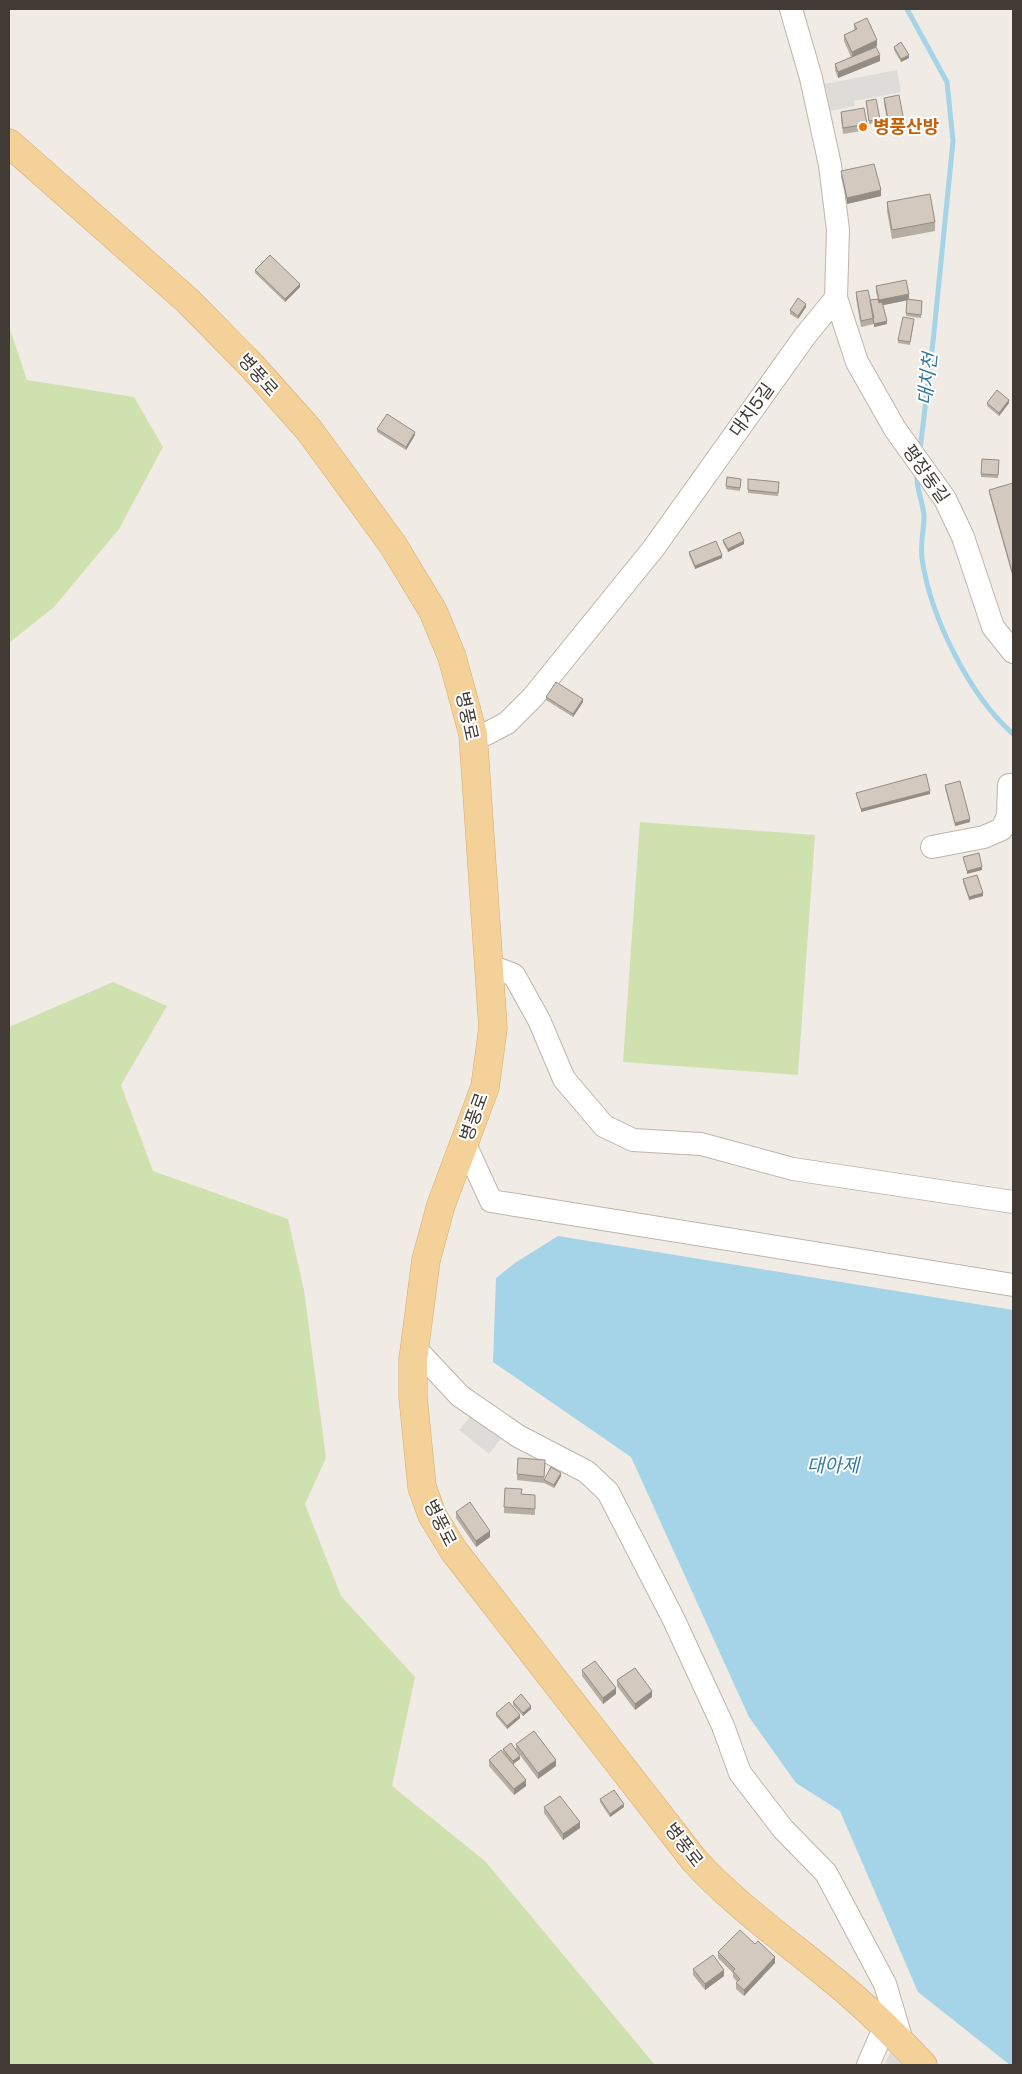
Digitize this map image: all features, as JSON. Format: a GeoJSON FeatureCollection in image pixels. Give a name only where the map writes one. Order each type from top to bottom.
{"type":"FeatureCollection","features":[{"type":"Feature","properties":{"kind":"main road","name":"병풍로"},"geometry":{"type":"LineString","coordinates":[[9,143],[188,301],[309,430],[380,524],[433,611],[452,657],[473,734],[493,1028],[485,1087],[441,1205],[426,1260],[415,1348],[414,1397],[422,1487],[432,1515],[454,1551],[700,1867],[713,1881],[827,1974],[894,2035],[923,2065]]}},
{"type":"Feature","properties":{"kind":"street"},"geometry":{"type":"LineString","coordinates":[[791,9],[811,78],[830,165],[838,230],[836,298]]}},
{"type":"Feature","properties":{"kind":"street","name":"평장동길"},"geometry":{"type":"LineString","coordinates":[[836,298],[856,362],[895,429],[943,495],[963,537],[993,627],[1013,652]]}},
{"type":"Feature","properties":{"kind":"street","name":"대치5길"},"geometry":{"type":"LineString","coordinates":[[473,734],[486,734],[507,723],[533,697],[653,549],[805,336],[836,298]]}},
{"type":"Feature","properties":{"kind":"street"},"geometry":{"type":"LineString","coordinates":[[932,847],[984,837],[1002,829],[1008,816],[1009,785]]}},
{"type":"Feature","properties":{"kind":"street"},"geometry":{"type":"LineString","coordinates":[[488,966],[514,975],[538,1020],[564,1079],[604,1126],[633,1140],[700,1144],[793,1169],[1013,1202]]}},
{"type":"Feature","properties":{"kind":"street"},"geometry":{"type":"LineString","coordinates":[[464,1142],[490,1201],[1013,1285]]}},
{"type":"Feature","properties":{"kind":"street"},"geometry":{"type":"LineString","coordinates":[[415,1348],[460,1396],[518,1436],[586,1472],[608,1492],[673,1618],[723,1726],[740,1773],[783,1829],[826,1873],[886,1984],[894,2035],[868,2065]]}},
{"type":"Feature","properties":{"kind":"green space"},"geometry":{"type":"Polygon","coordinates":[[[9,326],[27,380],[134,397],[163,447],[119,529],[54,607],[9,643],[9,326]]]}},
{"type":"Feature","properties":{"kind":"green space"},"geometry":{"type":"Polygon","coordinates":[[[640,822],[815,835],[798,1075],[623,1062],[640,822]]]}},
{"type":"Feature","properties":{"kind":"green space"},"geometry":{"type":"Polygon","coordinates":[[[113,982],[167,1006],[121,1085],[153,1171],[288,1219],[304,1290],[326,1458],[305,1504],[341,1596],[415,1677],[392,1786],[485,1861],[655,2065],[9,2065],[9,1027],[113,982]]]}},
{"type":"Feature","properties":{"kind":"shaded area"},"geometry":{"type":"Polygon","coordinates":[[[897,70],[901,92],[854,101],[855,106],[830,111],[825,84],[897,70]]]}},
{"type":"Feature","properties":{"kind":"shaded area"},"geometry":{"type":"Polygon","coordinates":[[[472,1414],[502,1437],[489,1454],[459,1430],[472,1414]]]}},
{"type":"Feature","properties":{"kind":"shaded area"},"geometry":{"type":"Polygon","coordinates":[[[892,2049],[908,2065],[884,2065],[892,2049]]]}},
{"type":"Feature","properties":{"kind":"water","name":"대아제"},"geometry":{"type":"Polygon","coordinates":[[[558,1236],[1013,1310],[1013,2065],[1010,2065],[918,1992],[840,1811],[796,1783],[749,1717],[631,1457],[493,1362],[496,1278],[515,1263],[558,1236]]]}},
{"type":"Feature","properties":{"kind":"building"},"geometry":{"type":"Polygon","coordinates":[[[867,18],[877,40],[852,52],[844,35],[857,29],[854,24],[867,18]]]}},
{"type":"Feature","properties":{"kind":"building"},"geometry":{"type":"Polygon","coordinates":[[[901,42],[909,55],[901,59],[894,47],[901,42]]]}},
{"type":"Feature","properties":{"kind":"building"},"geometry":{"type":"Polygon","coordinates":[[[876,47],[880,55],[838,72],[835,64],[876,47]]]}},
{"type":"Feature","properties":{"kind":"building"},"geometry":{"type":"Polygon","coordinates":[[[899,95],[904,121],[889,124],[884,98],[899,95]]]}},
{"type":"Feature","properties":{"kind":"building"},"geometry":{"type":"Polygon","coordinates":[[[876,99],[880,119],[869,121],[866,101],[876,99]]]}},
{"type":"Feature","properties":{"kind":"building"},"geometry":{"type":"Polygon","coordinates":[[[864,108],[867,124],[843,128],[841,112],[864,108]]]}},
{"type":"Feature","properties":{"kind":"building"},"geometry":{"type":"Polygon","coordinates":[[[874,164],[881,190],[847,198],[841,171],[874,164]]]}},
{"type":"Feature","properties":{"kind":"building"},"geometry":{"type":"Polygon","coordinates":[[[930,194],[935,222],[892,230],[887,202],[930,194]]]}},
{"type":"Feature","properties":{"kind":"building"},"geometry":{"type":"Polygon","coordinates":[[[270,255],[300,284],[285,299],[255,270],[270,255]]]}},
{"type":"Feature","properties":{"kind":"building"},"geometry":{"type":"Polygon","coordinates":[[[906,280],[909,294],[879,300],[876,286],[906,280]]]}},
{"type":"Feature","properties":{"kind":"building"},"geometry":{"type":"Polygon","coordinates":[[[868,290],[874,318],[861,321],[856,292],[868,290]]]}},
{"type":"Feature","properties":{"kind":"building"},"geometry":{"type":"Polygon","coordinates":[[[798,298],[806,304],[798,316],[790,310],[798,298]]]}},
{"type":"Feature","properties":{"kind":"building"},"geometry":{"type":"Polygon","coordinates":[[[878,299],[879,303],[882,302],[887,321],[874,324],[870,300],[878,299]]]}},
{"type":"Feature","properties":{"kind":"building"},"geometry":{"type":"Polygon","coordinates":[[[907,299],[922,301],[921,315],[906,313],[907,299]]]}},
{"type":"Feature","properties":{"kind":"building"},"geometry":{"type":"Polygon","coordinates":[[[903,317],[914,319],[910,342],[898,340],[903,317]]]}},
{"type":"Feature","properties":{"kind":"building"},"geometry":{"type":"Polygon","coordinates":[[[997,390],[1009,400],[999,413],[987,403],[997,390]]]}},
{"type":"Feature","properties":{"kind":"building"},"geometry":{"type":"Polygon","coordinates":[[[387,414],[415,432],[406,447],[377,429],[387,414]]]}},
{"type":"Feature","properties":{"kind":"building"},"geometry":{"type":"Polygon","coordinates":[[[982,459],[999,460],[998,475],[981,474],[982,459]]]}},
{"type":"Feature","properties":{"kind":"building"},"geometry":{"type":"Polygon","coordinates":[[[727,477],[741,479],[740,488],[726,486],[727,477]]]}},
{"type":"Feature","properties":{"kind":"building"},"geometry":{"type":"Polygon","coordinates":[[[748,479],[779,482],[778,493],[748,490],[748,479]]]}},
{"type":"Feature","properties":{"kind":"building"},"geometry":{"type":"Polygon","coordinates":[[[1013,483],[1013,575],[989,490],[1013,483]]]}},
{"type":"Feature","properties":{"kind":"building"},"geometry":{"type":"Polygon","coordinates":[[[740,532],[744,541],[728,549],[723,540],[740,532]]]}},
{"type":"Feature","properties":{"kind":"building"},"geometry":{"type":"Polygon","coordinates":[[[716,541],[722,555],[695,566],[689,552],[716,541]]]}},
{"type":"Feature","properties":{"kind":"building"},"geometry":{"type":"Polygon","coordinates":[[[556,682],[583,699],[573,714],[546,697],[556,682]]]}},
{"type":"Feature","properties":{"kind":"building"},"geometry":{"type":"Polygon","coordinates":[[[926,774],[930,791],[861,809],[856,793],[926,774]]]}},
{"type":"Feature","properties":{"kind":"building"},"geometry":{"type":"Polygon","coordinates":[[[960,781],[970,819],[955,823],[945,785],[960,781]]]}},
{"type":"Feature","properties":{"kind":"building"},"geometry":{"type":"Polygon","coordinates":[[[979,853],[982,867],[967,871],[963,857],[979,853]]]}},
{"type":"Feature","properties":{"kind":"building"},"geometry":{"type":"Polygon","coordinates":[[[977,875],[983,893],[969,897],[963,879],[977,875]]]}},
{"type":"Feature","properties":{"kind":"building"},"geometry":{"type":"Polygon","coordinates":[[[518,1458],[545,1460],[544,1477],[517,1474],[518,1458]]]}},
{"type":"Feature","properties":{"kind":"building"},"geometry":{"type":"Polygon","coordinates":[[[551,1467],[561,1473],[554,1485],[544,1480],[551,1467]]]}},
{"type":"Feature","properties":{"kind":"building"},"geometry":{"type":"Polygon","coordinates":[[[505,1488],[522,1489],[521,1494],[535,1495],[535,1509],[504,1507],[505,1488]]]}},
{"type":"Feature","properties":{"kind":"building"},"geometry":{"type":"Polygon","coordinates":[[[470,1502],[490,1531],[476,1541],[456,1512],[470,1502]]]}},
{"type":"Feature","properties":{"kind":"building"},"geometry":{"type":"Polygon","coordinates":[[[595,1661],[616,1688],[603,1698],[582,1670],[595,1661]]]}},
{"type":"Feature","properties":{"kind":"building"},"geometry":{"type":"Polygon","coordinates":[[[635,1668],[652,1691],[635,1704],[617,1680],[635,1668]]]}},
{"type":"Feature","properties":{"kind":"building"},"geometry":{"type":"Polygon","coordinates":[[[521,1694],[531,1706],[523,1713],[513,1702],[521,1694]]]}},
{"type":"Feature","properties":{"kind":"building"},"geometry":{"type":"Polygon","coordinates":[[[509,1702],[520,1715],[507,1726],[496,1713],[509,1702]]]}},
{"type":"Feature","properties":{"kind":"building"},"geometry":{"type":"Polygon","coordinates":[[[534,1731],[556,1760],[538,1773],[516,1744],[534,1731]]]}},
{"type":"Feature","properties":{"kind":"building"},"geometry":{"type":"Polygon","coordinates":[[[511,1743],[520,1756],[513,1761],[503,1749],[511,1743]]]}},
{"type":"Feature","properties":{"kind":"building"},"geometry":{"type":"Polygon","coordinates":[[[501,1750],[526,1780],[514,1789],[489,1760],[501,1750]]]}},
{"type":"Feature","properties":{"kind":"building"},"geometry":{"type":"Polygon","coordinates":[[[614,1790],[624,1804],[610,1814],[600,1799],[614,1790]]]}},
{"type":"Feature","properties":{"kind":"building"},"geometry":{"type":"Polygon","coordinates":[[[560,1796],[580,1822],[563,1834],[544,1807],[560,1796]]]}},
{"type":"Feature","properties":{"kind":"building"},"geometry":{"type":"Polygon","coordinates":[[[740,1930],[755,1944],[758,1941],[775,1957],[744,1990],[736,1983],[740,1979],[733,1971],[735,1969],[718,1952],[740,1930]]]}},
{"type":"Feature","properties":{"kind":"building"},"geometry":{"type":"Polygon","coordinates":[[[713,1955],[724,1970],[705,1984],[693,1969],[713,1955]]]}},
{"type":"Feature","properties":{"kind":"waterway","name":"대치천"},"geometry":{"type":"LineString","coordinates":[[907,9],[947,82],[953,141],[920,450]]}},
{"type":"Feature","properties":{"kind":"waterway","name":"대치천"},"geometry":{"type":"LineString","coordinates":[[917,471],[917,483],[924,516],[922,558],[933,604],[954,653],[967,676],[981,698],[1013,734]]}},
{"type":"Feature","properties":{"kind":"place","name":"병풍산방"},"geometry":{"type":"Point","coordinates":[863,127]}}]}
